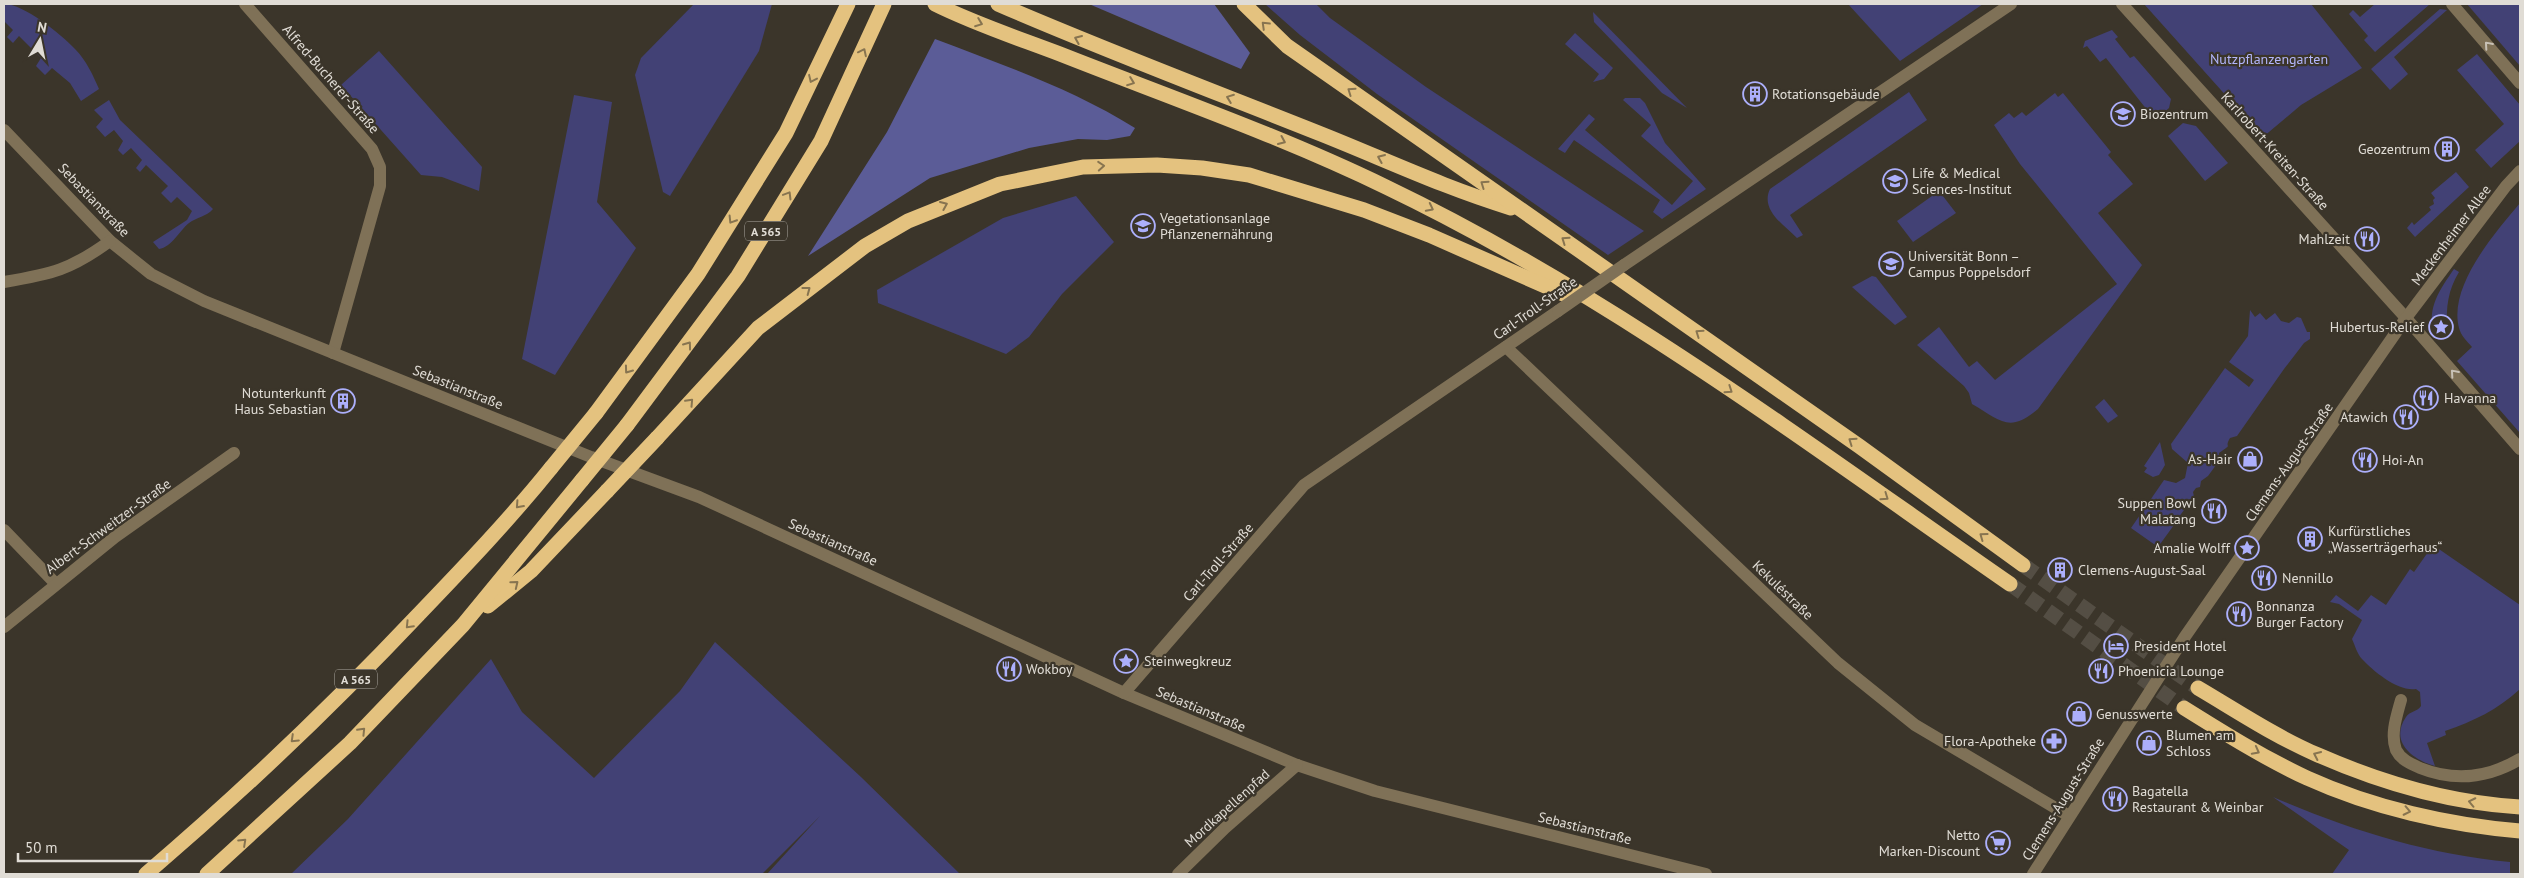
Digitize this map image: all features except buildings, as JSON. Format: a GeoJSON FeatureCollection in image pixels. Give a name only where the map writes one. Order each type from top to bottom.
{"type":"FeatureCollection","features":[{"type":"Feature","properties":{"kind":"highway","name":"A 565"},"geometry":{"type":"LineString","coordinates":[[146,874],[214,816],[366,670],[453,579],[551,468],[596,413],[698,274],[786,133],[848,4]]}},
{"type":"Feature","properties":{"kind":"highway","name":"A 565"},"geometry":{"type":"LineString","coordinates":[[207,874],[350,743],[463,625],[627,425],[738,276],[821,141],[878,21],[884,4]]}},
{"type":"Feature","properties":{"kind":"highway"},"geometry":{"type":"LineString","coordinates":[[934,4],[1272,136],[1384,185],[1474,230],[1630,324],[1759,410],[2010,584]]}},
{"type":"Feature","properties":{"kind":"highway"},"geometry":{"type":"LineString","coordinates":[[998,4],[1091,44],[1379,157],[1462,193],[1524,212]]}},
{"type":"Feature","properties":{"kind":"highway"},"geometry":{"type":"LineString","coordinates":[[1244,4],[1287,46],[1859,446],[2022,565]]}},
{"type":"Feature","properties":{"kind":"highway"},"geometry":{"type":"LineString","coordinates":[[463,625],[531,571],[758,328],[865,246],[908,221],[1000,184],[1083,167],[1158,164],[1249,175],[1295,188],[1429,235],[1630,324]]}},
{"type":"Feature","properties":{"kind":"highway"},"geometry":{"type":"LineString","coordinates":[[2198,688],[2316,755],[2392,785],[2484,805],[2520,807]]}},
{"type":"Feature","properties":{"kind":"highway"},"geometry":{"type":"LineString","coordinates":[[2184,708],[2240,743],[2308,778],[2376,804],[2482,828],[2520,832]]}},
{"type":"Feature","properties":{"kind":"street","name":"Alfred-Bucherer-Straße"},"geometry":{"type":"LineString","coordinates":[[245,4],[372,149],[380,167],[380,186],[333,354]]}},
{"type":"Feature","properties":{"kind":"street","name":"Carl-Troll-Straße"},"geometry":{"type":"LineString","coordinates":[[1124,693],[1304,485],[1624,265],[2011,4]]}},
{"type":"Feature","properties":{"kind":"street","name":"Karlrobert-Kreiten-Straße"},"geometry":{"type":"LineString","coordinates":[[2122,4],[2406,318],[2520,449]]}},
{"type":"Feature","properties":{"kind":"street"},"geometry":{"type":"LineString","coordinates":[[2452,4],[2520,83]]}},
{"type":"Feature","properties":{"kind":"street","name":"Sebastianstraße"},"geometry":{"type":"LineString","coordinates":[[4,130],[110,241],[151,274],[204,301],[333,354],[699,498],[1124,693],[1297,765],[1375,791],[1706,874]]}},
{"type":"Feature","properties":{"kind":"street","name":"Meckenheimer Allee"},"geometry":{"type":"LineString","coordinates":[[2406,318],[2506,186],[2520,171]]}},
{"type":"Feature","properties":{"kind":"street"},"geometry":{"type":"LineString","coordinates":[[4,282],[56,272],[72,266],[110,241]]}},
{"type":"Feature","properties":{"kind":"street","name":"Clemens-August-Straße"},"geometry":{"type":"LineString","coordinates":[[2033,874],[2184,638],[2406,318]]}},
{"type":"Feature","properties":{"kind":"street","name":"Kekuléstraße"},"geometry":{"type":"LineString","coordinates":[[1506,346],[1838,663],[1915,725],[2069,816]]}},
{"type":"Feature","properties":{"kind":"street","name":"Albert-Schweitzer-Straße"},"geometry":{"type":"LineString","coordinates":[[4,627],[55,583],[115,537],[234,453]]}},
{"type":"Feature","properties":{"kind":"street"},"geometry":{"type":"LineString","coordinates":[[4,530],[55,583]]}},
{"type":"Feature","properties":{"kind":"street"},"geometry":{"type":"LineString","coordinates":[[2401,700],[2394,738],[2397,750],[2406,762],[2441,774],[2461,778],[2491,773],[2520,759]]}},
{"type":"Feature","properties":{"kind":"street","name":"Mordkapellenpfad"},"geometry":{"type":"LineString","coordinates":[[1178,874],[1225,828],[1297,765]]}},
{"type":"Feature","properties":{"kind":"green space"},"geometry":{"type":"Polygon","coordinates":[[[4,4],[12,5],[32,14],[61,36],[83,58],[99,89],[81,101],[70,83],[52,68],[45,75],[36,66],[41,58],[19,36],[13,43],[7,37],[13,30],[4,21],[4,4]]]}},
{"type":"Feature","properties":{"kind":"green space"},"geometry":{"type":"Polygon","coordinates":[[[694,4],[772,4],[759,51],[670,196],[663,192],[635,75],[641,58],[694,4]]]}},
{"type":"Feature","properties":{"kind":"green space"},"geometry":{"type":"Polygon","coordinates":[[[1265,4],[1316,4],[1330,18],[1426,87],[1644,231],[1608,255],[1377,94],[1300,35],[1265,4]]]}},
{"type":"Feature","properties":{"kind":"green space"},"geometry":{"type":"Polygon","coordinates":[[[1848,4],[1983,4],[1900,61],[1848,4]]]}},
{"type":"Feature","properties":{"kind":"green space","name":"Nutzpflanzengarten"},"geometry":{"type":"Polygon","coordinates":[[[2144,4],[2311,4],[2362,68],[2301,105],[2263,137],[2144,4]]]}},
{"type":"Feature","properties":{"kind":"green space"},"geometry":{"type":"Polygon","coordinates":[[[2375,4],[2430,4],[2375,52],[2364,40],[2368,36],[2349,14],[2353,10],[2360,17],[2375,4]]]}},
{"type":"Feature","properties":{"kind":"green space"},"geometry":{"type":"Polygon","coordinates":[[[2467,4],[2520,4],[2520,66],[2467,4]]]}},
{"type":"Feature","properties":{"kind":"green space"},"geometry":{"type":"Polygon","coordinates":[[[2440,9],[2447,10],[2394,57],[2408,74],[2390,90],[2371,69],[2440,9]]]}},
{"type":"Feature","properties":{"kind":"green space"},"geometry":{"type":"Polygon","coordinates":[[[1593,12],[1687,108],[1662,93],[1594,22],[1593,12]]]}},
{"type":"Feature","properties":{"kind":"green space"},"geometry":{"type":"Polygon","coordinates":[[[2112,30],[2118,37],[2115,39],[2130,58],[2134,56],[2171,99],[2169,108],[2155,120],[2106,58],[2100,62],[2087,46],[2083,48],[2085,41],[2112,30]]]}},
{"type":"Feature","properties":{"kind":"green space"},"geometry":{"type":"Polygon","coordinates":[[[1575,33],[1613,68],[1604,79],[1593,82],[1599,74],[1565,44],[1575,33]]]}},
{"type":"Feature","properties":{"kind":"green space"},"geometry":{"type":"Polygon","coordinates":[[[379,51],[482,167],[479,191],[442,177],[421,175],[341,85],[379,51]]]}},
{"type":"Feature","properties":{"kind":"green space"},"geometry":{"type":"Polygon","coordinates":[[[2477,54],[2520,105],[2520,141],[2491,168],[2475,150],[2504,124],[2457,70],[2477,54]]]}},
{"type":"Feature","properties":{"kind":"green space"},"geometry":{"type":"Polygon","coordinates":[[[1909,92],[1927,120],[1790,215],[1803,235],[1797,238],[1775,217],[1771,210],[1768,204],[1770,189],[1909,92]]]}},
{"type":"Feature","properties":{"kind":"green space"},"geometry":{"type":"Polygon","coordinates":[[[2055,93],[2058,97],[2063,93],[2111,152],[2108,155],[2133,184],[2098,213],[2142,265],[2038,409],[2028,417],[2012,423],[1998,419],[1972,404],[1969,393],[1964,386],[1917,345],[1939,327],[1969,367],[1977,361],[1995,380],[2117,284],[2020,164],[1994,125],[2009,113],[2014,118],[2022,112],[2026,116],[2055,93]]]}},
{"type":"Feature","properties":{"kind":"green space"},"geometry":{"type":"Polygon","coordinates":[[[574,95],[612,102],[597,202],[636,248],[555,375],[522,359],[574,95]]]}},
{"type":"Feature","properties":{"kind":"green space"},"geometry":{"type":"Polygon","coordinates":[[[1625,98],[1640,98],[1645,103],[1665,143],[1706,189],[1662,219],[1653,212],[1660,200],[1574,140],[1565,153],[1558,149],[1589,114],[1595,119],[1585,130],[1672,205],[1693,181],[1641,136],[1651,125],[1623,100],[1625,98]]]}},
{"type":"Feature","properties":{"kind":"green space"},"geometry":{"type":"Polygon","coordinates":[[[109,100],[120,120],[213,209],[185,226],[172,242],[164,248],[159,249],[153,242],[187,220],[192,211],[177,197],[171,203],[161,193],[168,186],[146,165],[140,172],[136,168],[142,160],[131,148],[123,155],[118,150],[123,141],[114,130],[105,137],[96,127],[103,119],[94,110],[109,100]]]}},
{"type":"Feature","properties":{"kind":"green space"},"geometry":{"type":"Polygon","coordinates":[[[2183,123],[2196,126],[2228,163],[2205,181],[2168,136],[2183,123]]]}},
{"type":"Feature","properties":{"kind":"green space"},"geometry":{"type":"Polygon","coordinates":[[[2456,172],[2469,187],[2415,237],[2407,228],[2412,222],[2414,225],[2431,210],[2429,207],[2434,204],[2433,200],[2435,198],[2431,193],[2456,172]]]}},
{"type":"Feature","properties":{"kind":"green space"},"geometry":{"type":"Polygon","coordinates":[[[1939,191],[1956,213],[1913,242],[1897,221],[1939,191]]]}},
{"type":"Feature","properties":{"kind":"green space"},"geometry":{"type":"Polygon","coordinates":[[[1076,196],[1114,242],[1062,294],[1029,337],[1006,354],[878,303],[877,290],[1003,218],[1076,196]]]}},
{"type":"Feature","properties":{"kind":"green space"},"geometry":{"type":"Polygon","coordinates":[[[2520,203],[2520,433],[2457,361],[2472,347],[2460,331],[2457,312],[2460,295],[2476,261],[2498,229],[2520,203]]]}},
{"type":"Feature","properties":{"kind":"green space"},"geometry":{"type":"Polygon","coordinates":[[[2454,269],[2459,272],[2452,285],[2448,299],[2447,328],[2434,333],[2432,324],[2433,307],[2440,291],[2454,269]]]}},
{"type":"Feature","properties":{"kind":"green space"},"geometry":{"type":"Polygon","coordinates":[[[1872,276],[1876,277],[1907,317],[1895,325],[1852,287],[1872,276]]]}},
{"type":"Feature","properties":{"kind":"green space"},"geometry":{"type":"Polygon","coordinates":[[[2250,310],[2255,317],[2260,313],[2266,320],[2275,313],[2281,321],[2289,323],[2297,317],[2301,318],[2307,332],[2310,332],[2310,339],[2304,343],[2284,369],[2237,436],[2230,438],[2228,447],[2219,453],[2219,461],[2208,476],[2201,481],[2200,487],[2196,488],[2193,492],[2194,497],[2178,518],[2180,521],[2177,526],[2174,525],[2158,547],[2131,528],[2164,480],[2176,483],[2185,478],[2188,463],[2172,449],[2171,444],[2225,368],[2249,387],[2254,380],[2229,362],[2248,336],[2250,310]]]}},
{"type":"Feature","properties":{"kind":"green space"},"geometry":{"type":"Polygon","coordinates":[[[2104,399],[2118,416],[2108,423],[2095,407],[2104,399]]]}},
{"type":"Feature","properties":{"kind":"green space"},"geometry":{"type":"Polygon","coordinates":[[[2160,442],[2165,465],[2159,475],[2153,477],[2144,472],[2147,468],[2144,466],[2160,442]]]}},
{"type":"Feature","properties":{"kind":"green space"},"geometry":{"type":"Polygon","coordinates":[[[2433,545],[2520,605],[2520,689],[2494,709],[2445,731],[2446,735],[2427,743],[2435,766],[2419,759],[2406,749],[2400,734],[2401,726],[2406,717],[2421,706],[2420,692],[2387,680],[2362,659],[2352,639],[2362,620],[2339,604],[2330,602],[2336,595],[2358,611],[2371,595],[2386,605],[2410,569],[2414,572],[2433,545]]]}},
{"type":"Feature","properties":{"kind":"green space"},"geometry":{"type":"Polygon","coordinates":[[[715,642],[861,777],[960,874],[767,874],[820,816],[762,874],[291,874],[348,819],[491,659],[522,712],[594,778],[680,691],[715,642]]]}},
{"type":"Feature","properties":{"kind":"green space"},"geometry":{"type":"Polygon","coordinates":[[[2273,797],[2360,830],[2418,847],[2510,862],[2510,874],[2332,874],[2349,850],[2273,797]]]}},
{"type":"Feature","properties":{"kind":"shaded area"},"geometry":{"type":"Polygon","coordinates":[[[1089,4],[1214,4],[1250,53],[1241,69],[1089,4]]]}},
{"type":"Feature","properties":{"kind":"shaded area"},"geometry":{"type":"Polygon","coordinates":[[[935,39],[1012,68],[1087,101],[1135,128],[1130,136],[1107,140],[1078,139],[1029,148],[930,178],[808,256],[887,132],[935,39]]]}},
{"type":"Feature","properties":{"kind":"tunnel"},"geometry":{"type":"LineString","coordinates":[[2023,565],[2198,688]]}},
{"type":"Feature","properties":{"kind":"tunnel"},"geometry":{"type":"LineString","coordinates":[[2010,584],[2184,708]]}},
{"type":"Feature","properties":{"kind":"place","name":"Rotationsgebäude"},"geometry":{"type":"Point","coordinates":[1755,94]}},
{"type":"Feature","properties":{"kind":"place","name":"Biozentrum"},"geometry":{"type":"Point","coordinates":[2123,114]}},
{"type":"Feature","properties":{"kind":"place","name":"Geozentrum"},"geometry":{"type":"Point","coordinates":[2447,149]}},
{"type":"Feature","properties":{"kind":"place","name":"Life & Medical Sciences-Institut"},"geometry":{"type":"Point","coordinates":[1895,181]}},
{"type":"Feature","properties":{"kind":"place","name":"Vegetationsanlage Pflanzenernährung"},"geometry":{"type":"Point","coordinates":[1143,226]}},
{"type":"Feature","properties":{"kind":"place","name":"Mahlzeit"},"geometry":{"type":"Point","coordinates":[2367,239]}},
{"type":"Feature","properties":{"kind":"place","name":"Universität Bonn – Campus Poppelsdorf"},"geometry":{"type":"Point","coordinates":[1891,264]}},
{"type":"Feature","properties":{"kind":"place","name":"Hubertus-Relief"},"geometry":{"type":"Point","coordinates":[2441,327]}},
{"type":"Feature","properties":{"kind":"place","name":"Havanna"},"geometry":{"type":"Point","coordinates":[2426,398]}},
{"type":"Feature","properties":{"kind":"place","name":"Notunterkunft Haus Sebastian"},"geometry":{"type":"Point","coordinates":[343,401]}},
{"type":"Feature","properties":{"kind":"place","name":"Atawich"},"geometry":{"type":"Point","coordinates":[2406,417]}},
{"type":"Feature","properties":{"kind":"place","name":"As-Hair"},"geometry":{"type":"Point","coordinates":[2250,459]}},
{"type":"Feature","properties":{"kind":"place","name":"Hoi-An"},"geometry":{"type":"Point","coordinates":[2365,460]}},
{"type":"Feature","properties":{"kind":"place","name":"Suppen Bowl Malatang"},"geometry":{"type":"Point","coordinates":[2214,511]}},
{"type":"Feature","properties":{"kind":"place","name":"Kurfürstliches „Wasserträgerhaus“"},"geometry":{"type":"Point","coordinates":[2310,539]}},
{"type":"Feature","properties":{"kind":"place","name":"Amalie Wolff"},"geometry":{"type":"Point","coordinates":[2247,548]}},
{"type":"Feature","properties":{"kind":"place","name":"Clemens-August-Saal"},"geometry":{"type":"Point","coordinates":[2060,570]}},
{"type":"Feature","properties":{"kind":"place","name":"Nennillo"},"geometry":{"type":"Point","coordinates":[2264,578]}},
{"type":"Feature","properties":{"kind":"place","name":"Bonnanza Burger Factory"},"geometry":{"type":"Point","coordinates":[2239,614]}},
{"type":"Feature","properties":{"kind":"place","name":"President Hotel"},"geometry":{"type":"Point","coordinates":[2116,646]}},
{"type":"Feature","properties":{"kind":"place","name":"Steinwegkreuz"},"geometry":{"type":"Point","coordinates":[1126,661]}},
{"type":"Feature","properties":{"kind":"place","name":"Wokboy"},"geometry":{"type":"Point","coordinates":[1009,669]}},
{"type":"Feature","properties":{"kind":"place","name":"Phoenicia Lounge"},"geometry":{"type":"Point","coordinates":[2101,671]}},
{"type":"Feature","properties":{"kind":"place","name":"Genusswerte"},"geometry":{"type":"Point","coordinates":[2079,714]}},
{"type":"Feature","properties":{"kind":"place","name":"Flora-Apotheke"},"geometry":{"type":"Point","coordinates":[2054,741]}},
{"type":"Feature","properties":{"kind":"place","name":"Blumen am Schloss"},"geometry":{"type":"Point","coordinates":[2149,743]}},
{"type":"Feature","properties":{"kind":"place","name":"Bagatella Restaurant & Weinbar"},"geometry":{"type":"Point","coordinates":[2115,799]}},
{"type":"Feature","properties":{"kind":"place","name":"Netto Marken-Discount"},"geometry":{"type":"Point","coordinates":[1998,843]}}]}
